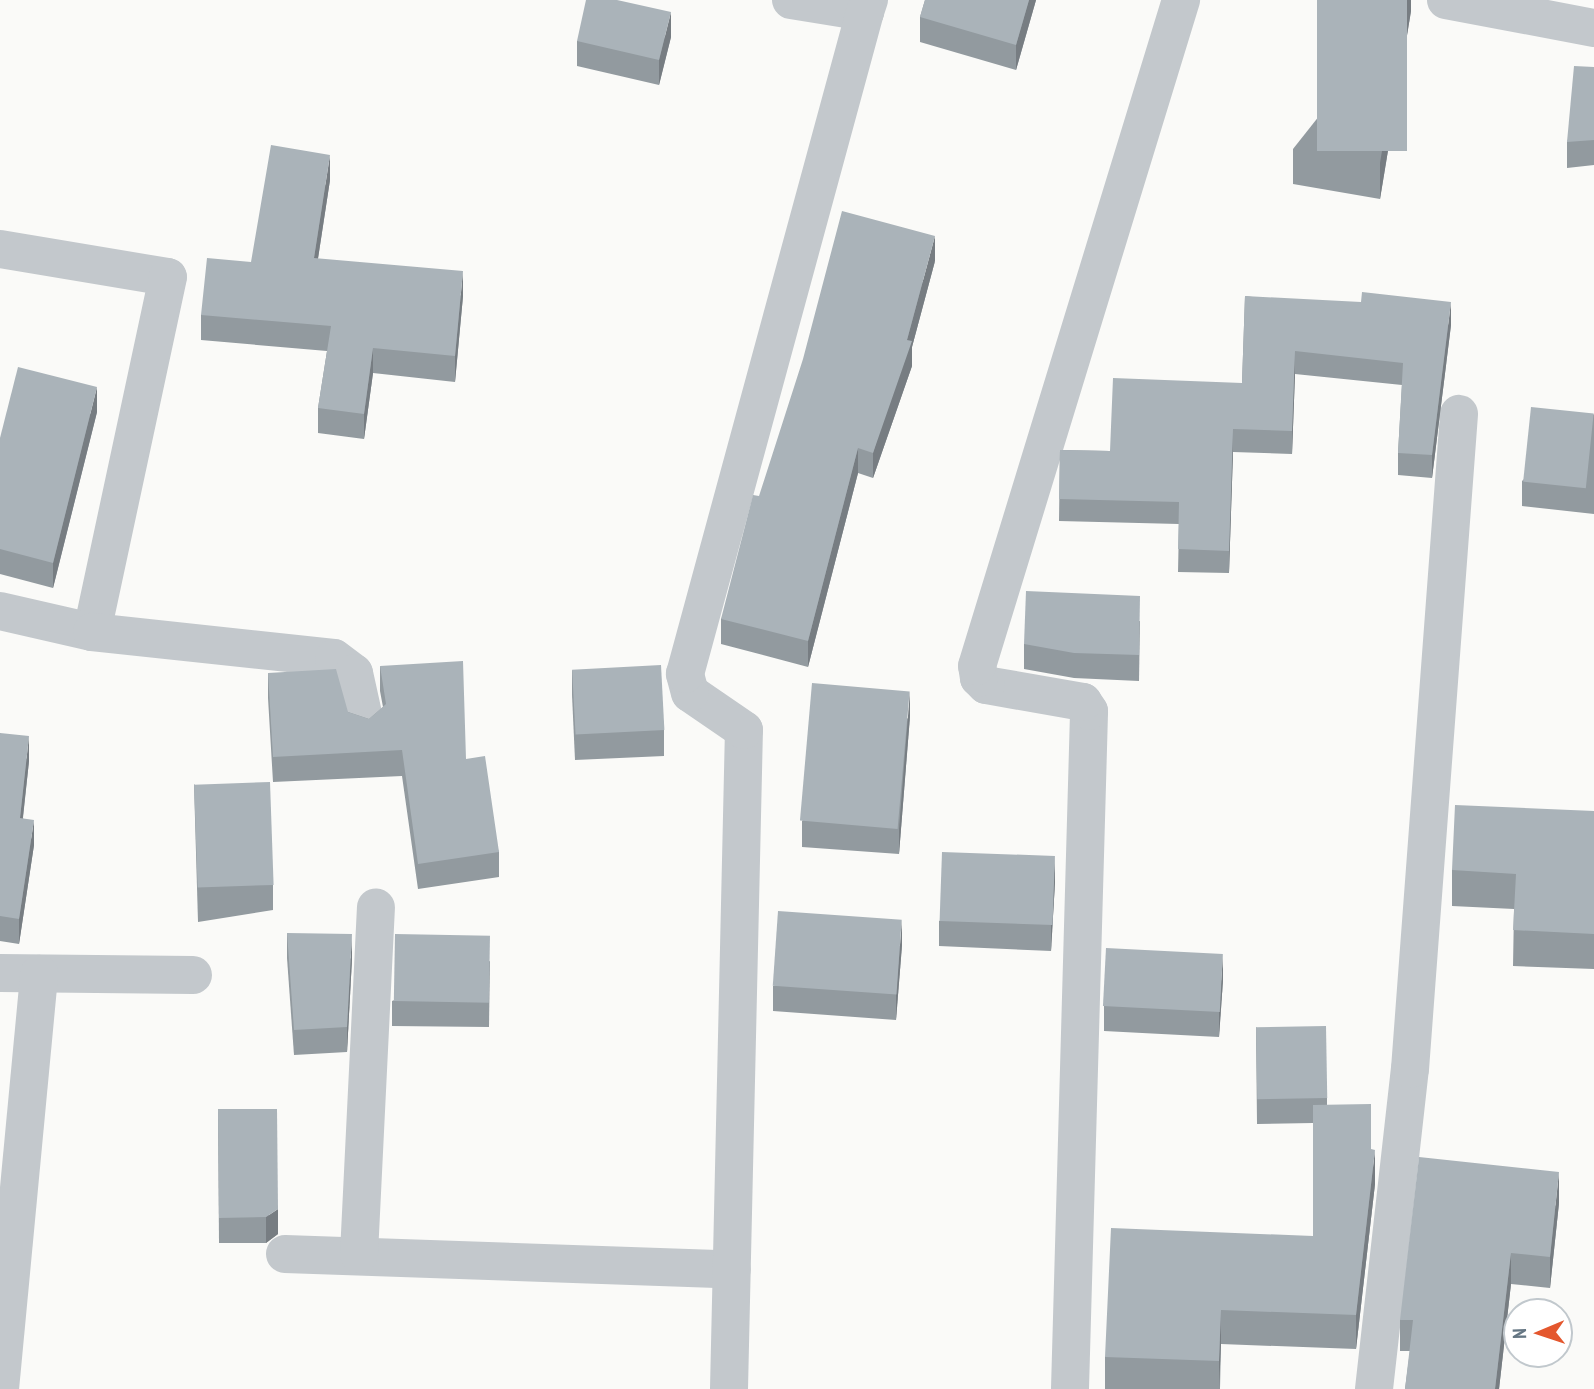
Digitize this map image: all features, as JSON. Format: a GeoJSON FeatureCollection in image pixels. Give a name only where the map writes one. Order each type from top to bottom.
{"type":"FeatureCollection","features":[{"type":"Feature","properties":{"kind":"street"},"geometry":{"type":"LineString","coordinates":[[729,1389],[744,730],[690,693],[685,674],[867,6],[791,0]]}},
{"type":"Feature","properties":{"kind":"street"},"geometry":{"type":"LineString","coordinates":[[1070,1389],[1089,711],[1083,702],[986,685],[979,678],[977,666],[1181,0]]}},
{"type":"Feature","properties":{"kind":"street"},"geometry":{"type":"LineString","coordinates":[[1446,0],[1594,29]]}},
{"type":"Feature","properties":{"kind":"street"},"geometry":{"type":"LineString","coordinates":[[0,248],[168,277],[92,632]]}},
{"type":"Feature","properties":{"kind":"street"},"geometry":{"type":"LineString","coordinates":[[1374,1389],[1410,1069],[1459,414]]}},
{"type":"Feature","properties":{"kind":"street"},"geometry":{"type":"LineString","coordinates":[[0,611],[92,632],[334,658],[354,673],[365,723]]}},
{"type":"Feature","properties":{"kind":"street"},"geometry":{"type":"LineString","coordinates":[[359,1254],[376,907]]}},
{"type":"Feature","properties":{"kind":"street"},"geometry":{"type":"LineString","coordinates":[[0,973],[193,975]]}},
{"type":"Feature","properties":{"kind":"street"},"geometry":{"type":"LineString","coordinates":[[0,1389],[39,974]]}},
{"type":"Feature","properties":{"kind":"street"},"geometry":{"type":"LineString","coordinates":[[285,1254],[359,1254],[732,1270]]}},
{"type":"Feature","properties":{"kind":"building"},"geometry":{"type":"Polygon","coordinates":[[[586,0],[617,0],[671,12],[659,60],[577,41],[586,0]]]}},
{"type":"Feature","properties":{"kind":"building"},"geometry":{"type":"Polygon","coordinates":[[[925,0],[1029,0],[1016,45],[920,17],[925,0]]]}},
{"type":"Feature","properties":{"kind":"building"},"geometry":{"type":"Polygon","coordinates":[[[1317,0],[1407,0],[1407,151],[1317,151],[1317,0]]]}},
{"type":"Feature","properties":{"kind":"building"},"geometry":{"type":"Polygon","coordinates":[[[1574,66],[1594,67],[1594,140],[1567,142],[1574,66]]]}},
{"type":"Feature","properties":{"kind":"building"},"geometry":{"type":"Polygon","coordinates":[[[271,145],[330,155],[314,258],[463,271],[455,356],[373,348],[364,414],[318,408],[331,326],[201,315],[207,258],[251,262],[271,145]]]}},
{"type":"Feature","properties":{"kind":"building"},"geometry":{"type":"Polygon","coordinates":[[[842,211],[935,236],[907,340],[912,341],[873,453],[858,448],[808,641],[721,619],[753,495],[759,496],[803,359],[842,211]]]}},
{"type":"Feature","properties":{"kind":"building"},"geometry":{"type":"Polygon","coordinates":[[[1362,292],[1451,302],[1432,455],[1398,453],[1403,363],[1295,351],[1292,431],[1233,429],[1229,551],[1178,549],[1179,502],[1059,499],[1060,450],[1110,451],[1113,378],[1242,383],[1245,296],[1361,302],[1362,292]]]}},
{"type":"Feature","properties":{"kind":"building"},"geometry":{"type":"Polygon","coordinates":[[[18,367],[97,387],[53,563],[0,549],[0,438],[18,367]]]}},
{"type":"Feature","properties":{"kind":"building"},"geometry":{"type":"Polygon","coordinates":[[[1531,407],[1594,414],[1586,488],[1523,482],[1531,407]]]}},
{"type":"Feature","properties":{"kind":"building"},"geometry":{"type":"Polygon","coordinates":[[[1026,591],[1140,596],[1139,655],[1074,653],[1024,644],[1026,591]]]}},
{"type":"Feature","properties":{"kind":"building"},"geometry":{"type":"Polygon","coordinates":[[[463,661],[466,759],[485,756],[499,852],[418,864],[402,750],[273,757],[268,673],[336,669],[348,712],[369,719],[386,704],[380,666],[463,661]]]}},
{"type":"Feature","properties":{"kind":"building"},"geometry":{"type":"Polygon","coordinates":[[[661,665],[664,730],[576,735],[572,670],[661,665]]]}},
{"type":"Feature","properties":{"kind":"building"},"geometry":{"type":"Polygon","coordinates":[[[812,683],[910,692],[898,829],[800,820],[812,683]]]}},
{"type":"Feature","properties":{"kind":"building"},"geometry":{"type":"Polygon","coordinates":[[[0,733],[29,736],[20,818],[34,820],[19,919],[0,916],[0,733]]]}},
{"type":"Feature","properties":{"kind":"building"},"geometry":{"type":"Polygon","coordinates":[[[270,782],[274,885],[198,888],[194,785],[270,782]]]}},
{"type":"Feature","properties":{"kind":"building"},"geometry":{"type":"Polygon","coordinates":[[[1455,805],[1594,811],[1594,934],[1513,930],[1516,874],[1452,870],[1455,805]]]}},
{"type":"Feature","properties":{"kind":"building"},"geometry":{"type":"Polygon","coordinates":[[[942,852],[1055,856],[1053,925],[940,921],[942,852]]]}},
{"type":"Feature","properties":{"kind":"building"},"geometry":{"type":"Polygon","coordinates":[[[778,911],[902,920],[896,994],[773,986],[778,911]]]}},
{"type":"Feature","properties":{"kind":"building"},"geometry":{"type":"Polygon","coordinates":[[[287,933],[352,934],[347,1027],[294,1030],[287,933]]]}},
{"type":"Feature","properties":{"kind":"building"},"geometry":{"type":"Polygon","coordinates":[[[395,934],[490,936],[489,1003],[394,1001],[395,934]]]}},
{"type":"Feature","properties":{"kind":"building"},"geometry":{"type":"Polygon","coordinates":[[[1106,948],[1223,954],[1220,1012],[1103,1006],[1106,948]]]}},
{"type":"Feature","properties":{"kind":"building"},"geometry":{"type":"Polygon","coordinates":[[[1326,1026],[1327,1098],[1257,1099],[1256,1027],[1326,1026]]]}},
{"type":"Feature","properties":{"kind":"building"},"geometry":{"type":"Polygon","coordinates":[[[1371,1104],[1371,1149],[1375,1150],[1356,1315],[1221,1310],[1219,1361],[1105,1357],[1111,1228],[1313,1236],[1313,1105],[1371,1104]]]}},
{"type":"Feature","properties":{"kind":"building"},"geometry":{"type":"Polygon","coordinates":[[[218,1109],[277,1109],[278,1209],[266,1217],[219,1218],[218,1109]]]}},
{"type":"Feature","properties":{"kind":"building"},"geometry":{"type":"Polygon","coordinates":[[[1419,1157],[1559,1172],[1550,1257],[1511,1253],[1506,1298],[1503,1298],[1495,1389],[1405,1389],[1413,1320],[1400,1320],[1419,1157]]]}}]}
